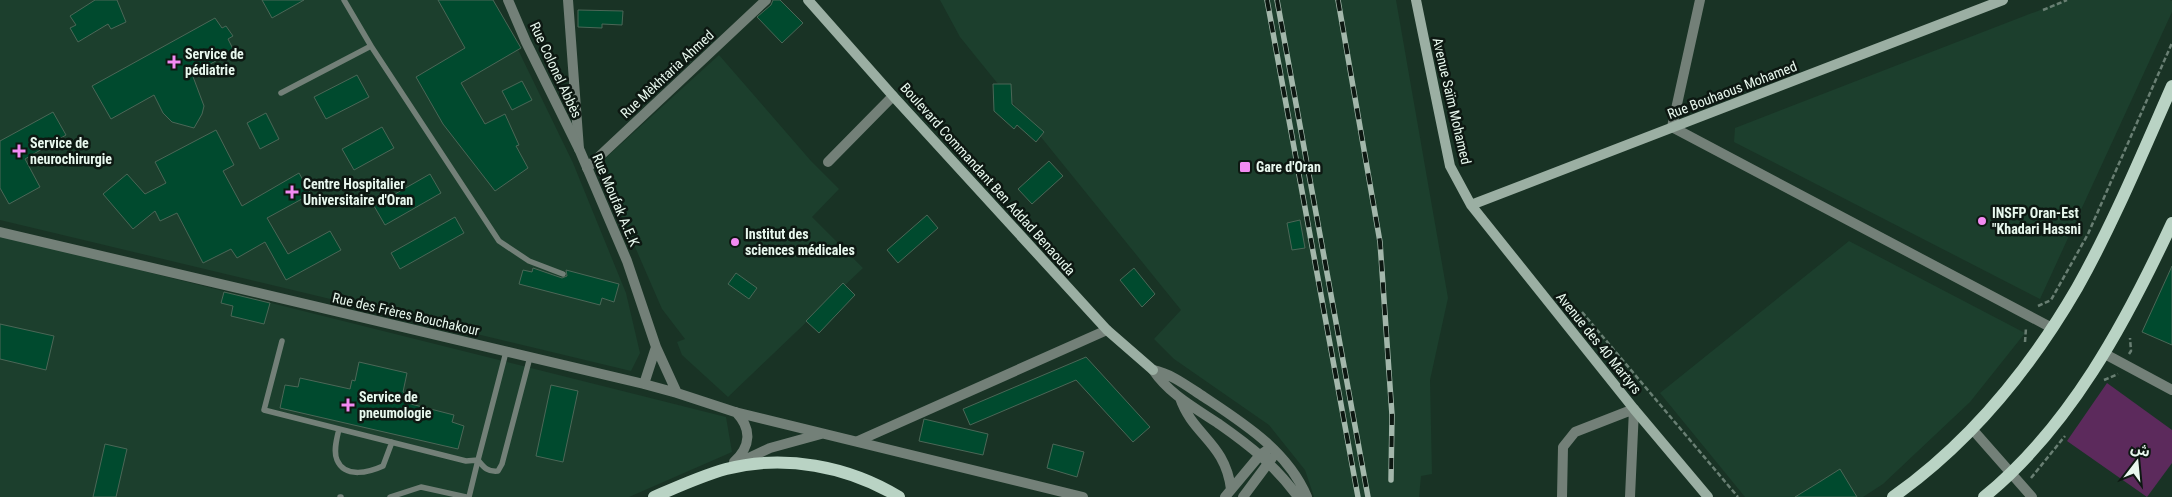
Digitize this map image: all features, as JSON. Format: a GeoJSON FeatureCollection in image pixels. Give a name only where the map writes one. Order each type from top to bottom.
{"type":"FeatureCollection","features":[{"type":"Feature","properties":{"kind":"main road","name":"Boulevard Commandant Ben Addad Benaouda"},"geometry":{"type":"LineString","coordinates":[[808,0],[1107,330],[1153,370]]}},
{"type":"Feature","properties":{"kind":"main road","name":"Avenue Saïm Mohamed"},"geometry":{"type":"LineString","coordinates":[[1416,0],[1450,166],[1471,205]]}},
{"type":"Feature","properties":{"kind":"main road","name":"Rue Bouhaous Mohamed"},"geometry":{"type":"LineString","coordinates":[[1471,205],[2003,0]]}},
{"type":"Feature","properties":{"kind":"main road"},"geometry":{"type":"LineString","coordinates":[[1893,497],[1914,482],[1973,430],[2016,378],[2052,328],[2077,288],[2100,242],[2172,86]]}},
{"type":"Feature","properties":{"kind":"main road","name":"Avenue des 40 Martyrs"},"geometry":{"type":"LineString","coordinates":[[1471,205],[1634,409],[1708,497]]}},
{"type":"Feature","properties":{"kind":"main road"},"geometry":{"type":"LineString","coordinates":[[1984,497],[2012,474],[2059,418],[2105,354],[2130,309],[2172,223]]}},
{"type":"Feature","properties":{"kind":"main road"},"geometry":{"type":"LineString","coordinates":[[654,497],[724,470],[766,463],[817,466],[863,478],[900,497]]}},
{"type":"Feature","properties":{"kind":"street","name":"Rue Colonel Abbès"},"geometry":{"type":"LineString","coordinates":[[508,0],[526,42],[580,151]]}},
{"type":"Feature","properties":{"kind":"street","name":"Rue Moufak A.E.K"},"geometry":{"type":"LineString","coordinates":[[568,0],[580,151],[627,261],[656,347],[677,392]]}},
{"type":"Feature","properties":{"kind":"street","name":"Rue Mèkhtaria Ahmed"},"geometry":{"type":"LineString","coordinates":[[587,168],[766,0]]}},
{"type":"Feature","properties":{"kind":"street"},"geometry":{"type":"LineString","coordinates":[[1700,0],[1672,127],[2052,328]]}},
{"type":"Feature","properties":{"kind":"street"},"geometry":{"type":"LineString","coordinates":[[828,162],[893,96]]}},
{"type":"Feature","properties":{"kind":"street","name":"Rue des Frères Bouchakour"},"geometry":{"type":"LineString","coordinates":[[0,232],[677,392],[735,412]]}},
{"type":"Feature","properties":{"kind":"street"},"geometry":{"type":"LineString","coordinates":[[858,441],[1107,330]]}},
{"type":"Feature","properties":{"kind":"street"},"geometry":{"type":"LineString","coordinates":[[644,384],[656,347]]}},
{"type":"Feature","properties":{"kind":"street"},"geometry":{"type":"LineString","coordinates":[[2105,354],[2172,390]]}},
{"type":"Feature","properties":{"kind":"street","name":"Boulevard Commandant Ben Addad Benaouda"},"geometry":{"type":"LineString","coordinates":[[1153,370],[1164,385],[1180,398],[1260,454],[1270,463],[1298,497]]}},
{"type":"Feature","properties":{"kind":"street","name":"Boulevard Commandant Ben Addad Benaouda"},"geometry":{"type":"LineString","coordinates":[[1153,370],[1178,380],[1249,428],[1274,449],[1298,481],[1307,497]]}},
{"type":"Feature","properties":{"kind":"street"},"geometry":{"type":"LineString","coordinates":[[1180,398],[1190,418],[1222,457],[1229,476],[1228,493]]}},
{"type":"Feature","properties":{"kind":"street"},"geometry":{"type":"LineString","coordinates":[[1562,497],[1563,447],[1568,439],[1575,432],[1634,409],[1630,497]]}},
{"type":"Feature","properties":{"kind":"street"},"geometry":{"type":"LineString","coordinates":[[735,412],[1083,497]]}},
{"type":"Feature","properties":{"kind":"street"},"geometry":{"type":"LineString","coordinates":[[724,470],[741,454],[747,440],[747,426],[735,412]]}},
{"type":"Feature","properties":{"kind":"street"},"geometry":{"type":"LineString","coordinates":[[1973,430],[2032,497]]}},
{"type":"Feature","properties":{"kind":"street"},"geometry":{"type":"LineString","coordinates":[[724,470],[770,448],[825,434]]}},
{"type":"Feature","properties":{"kind":"street"},"geometry":{"type":"LineString","coordinates":[[1228,493],[1260,454],[1274,449]]}},
{"type":"Feature","properties":{"kind":"street"},"geometry":{"type":"LineString","coordinates":[[1243,497],[1270,463],[1274,449]]}},
{"type":"Feature","properties":{"kind":"lane"},"geometry":{"type":"LineString","coordinates":[[344,0],[371,46],[499,241],[529,261],[563,274]]}},
{"type":"Feature","properties":{"kind":"lane"},"geometry":{"type":"LineString","coordinates":[[281,93],[371,46]]}},
{"type":"Feature","properties":{"kind":"lane"},"geometry":{"type":"LineString","coordinates":[[282,341],[264,410],[466,461],[478,460]]}},
{"type":"Feature","properties":{"kind":"lane"},"geometry":{"type":"LineString","coordinates":[[469,497],[506,352]]}},
{"type":"Feature","properties":{"kind":"lane"},"geometry":{"type":"LineString","coordinates":[[478,460],[484,468],[492,472],[498,471],[502,464],[530,357]]}},
{"type":"Feature","properties":{"kind":"lane"},"geometry":{"type":"LineString","coordinates":[[339,429],[336,445],[337,459],[342,468],[356,472],[370,472],[383,466],[392,442]]}},
{"type":"Feature","properties":{"kind":"lane"},"geometry":{"type":"LineString","coordinates":[[390,497],[421,486],[466,497]]}},
{"type":"Feature","properties":{"kind":"path"},"geometry":{"type":"LineString","coordinates":[[2043,10],[2066,0]]}},
{"type":"Feature","properties":{"kind":"path"},"geometry":{"type":"LineString","coordinates":[[2025,343],[2025,328],[2036,307],[2051,300],[2088,234],[2172,42]]}},
{"type":"Feature","properties":{"kind":"path"},"geometry":{"type":"LineString","coordinates":[[1582,312],[1738,497]]}},
{"type":"Feature","properties":{"kind":"shaded area","name":"Centre Hospitalier Universitaire d'Oran"},"geometry":{"type":"Polygon","coordinates":[[[0,0],[494,0],[573,163],[626,293],[640,353],[631,371],[0,220],[0,0]]]}},
{"type":"Feature","properties":{"kind":"shaded area","name":"Gare d'Oran"},"geometry":{"type":"Polygon","coordinates":[[[940,0],[1396,0],[1448,298],[1430,380],[1432,474],[1421,476],[1419,497],[1314,497],[1305,470],[1269,425],[1174,359],[1154,339],[1181,310],[960,37],[940,0]]]}},
{"type":"Feature","properties":{"kind":"shaded area","name":"INSFP Oran-Est \"Khadari Hassni"},"geometry":{"type":"Polygon","coordinates":[[[2066,0],[2170,0],[2172,1],[2172,12],[2040,299],[1734,142],[1735,128],[2066,0]]]}},
{"type":"Feature","properties":{"kind":"shaded area","name":"Institut des sciences médicales"},"geometry":{"type":"Polygon","coordinates":[[[719,55],[811,161],[839,189],[812,217],[863,268],[728,397],[682,355],[677,342],[685,339],[662,309],[599,164],[719,55]]]}},
{"type":"Feature","properties":{"kind":"shaded area"},"geometry":{"type":"Polygon","coordinates":[[[0,235],[726,417],[732,452],[629,497],[0,497],[0,235]]]}},
{"type":"Feature","properties":{"kind":"shaded area"},"geometry":{"type":"Polygon","coordinates":[[[1849,241],[2025,333],[1970,402],[1883,484],[1863,497],[1745,497],[1660,393],[1849,241]]]}},
{"type":"Feature","properties":{"kind":"shaded area"},"geometry":{"type":"Polygon","coordinates":[[[2107,383],[2172,430],[2172,463],[2147,497],[2067,441],[2107,383]]]}},
{"type":"Feature","properties":{"kind":"building"},"geometry":{"type":"Polygon","coordinates":[[[95,0],[117,0],[126,22],[111,29],[108,24],[78,42],[70,28],[76,25],[70,16],[95,0]]]}},
{"type":"Feature","properties":{"kind":"building"},"geometry":{"type":"Polygon","coordinates":[[[262,0],[304,0],[272,18],[262,0]]]}},
{"type":"Feature","properties":{"kind":"building"},"geometry":{"type":"Polygon","coordinates":[[[438,0],[493,0],[521,48],[461,83],[485,124],[505,114],[519,145],[516,146],[528,168],[495,191],[443,124],[416,77],[465,48],[438,0]]]}},
{"type":"Feature","properties":{"kind":"building"},"geometry":{"type":"Polygon","coordinates":[[[773,0],[780,0],[803,23],[782,43],[757,17],[771,5],[773,0]]]}},
{"type":"Feature","properties":{"kind":"building"},"geometry":{"type":"Polygon","coordinates":[[[578,10],[623,11],[622,25],[602,24],[602,28],[578,27],[578,10]]]}},
{"type":"Feature","properties":{"kind":"building","name":"Service de pédiatrie"},"geometry":{"type":"Polygon","coordinates":[[[215,18],[222,28],[226,26],[233,36],[228,39],[234,51],[192,74],[204,106],[194,128],[172,122],[163,113],[154,95],[111,119],[92,86],[215,18]]]}},
{"type":"Feature","properties":{"kind":"building"},"geometry":{"type":"Polygon","coordinates":[[[357,75],[369,97],[326,119],[314,97],[357,75]]]}},
{"type":"Feature","properties":{"kind":"building"},"geometry":{"type":"Polygon","coordinates":[[[522,81],[532,100],[512,110],[502,91],[522,81]]]}},
{"type":"Feature","properties":{"kind":"building"},"geometry":{"type":"Polygon","coordinates":[[[993,84],[1011,84],[1012,104],[1044,132],[1036,142],[1017,125],[1014,129],[994,111],[993,84]]]}},
{"type":"Feature","properties":{"kind":"building","name":"Service de neurochirurgie"},"geometry":{"type":"Polygon","coordinates":[[[53,112],[66,135],[25,159],[40,187],[9,204],[0,188],[0,141],[53,112]]]}},
{"type":"Feature","properties":{"kind":"building"},"geometry":{"type":"Polygon","coordinates":[[[266,113],[279,139],[260,149],[247,123],[266,113]]]}},
{"type":"Feature","properties":{"kind":"building"},"geometry":{"type":"Polygon","coordinates":[[[382,127],[394,148],[354,170],[342,149],[382,127]]]}},
{"type":"Feature","properties":{"kind":"building"},"geometry":{"type":"Polygon","coordinates":[[[216,130],[234,165],[223,171],[242,206],[299,173],[311,194],[267,218],[288,254],[330,231],[341,250],[286,280],[265,242],[237,258],[231,249],[203,263],[177,213],[160,221],[155,211],[133,229],[103,194],[127,174],[145,194],[166,183],[155,162],[216,130]]]}},
{"type":"Feature","properties":{"kind":"building"},"geometry":{"type":"Polygon","coordinates":[[[1049,161],[1063,176],[1032,204],[1018,189],[1049,161]]]}},
{"type":"Feature","properties":{"kind":"building"},"geometry":{"type":"Polygon","coordinates":[[[430,174],[441,193],[385,225],[374,206],[430,174]]]}},
{"type":"Feature","properties":{"kind":"building"},"geometry":{"type":"Polygon","coordinates":[[[927,215],[938,228],[898,263],[887,250],[927,215]]]}},
{"type":"Feature","properties":{"kind":"building"},"geometry":{"type":"Polygon","coordinates":[[[455,217],[464,233],[400,269],[391,253],[455,217]]]}},
{"type":"Feature","properties":{"kind":"building"},"geometry":{"type":"Polygon","coordinates":[[[1300,220],[1305,248],[1292,250],[1287,223],[1300,220]]]}},
{"type":"Feature","properties":{"kind":"building"},"geometry":{"type":"Polygon","coordinates":[[[2172,266],[2172,345],[2142,332],[2172,266]]]}},
{"type":"Feature","properties":{"kind":"building"},"geometry":{"type":"Polygon","coordinates":[[[533,268],[562,278],[567,276],[566,270],[619,284],[614,302],[602,298],[600,305],[519,284],[523,270],[532,272],[533,268]]]}},
{"type":"Feature","properties":{"kind":"building"},"geometry":{"type":"Polygon","coordinates":[[[1134,268],[1155,294],[1142,307],[1120,280],[1134,268]]]}},
{"type":"Feature","properties":{"kind":"building"},"geometry":{"type":"Polygon","coordinates":[[[736,273],[757,288],[749,299],[728,284],[736,273]]]}},
{"type":"Feature","properties":{"kind":"building"},"geometry":{"type":"Polygon","coordinates":[[[843,283],[855,295],[819,333],[806,321],[843,283]]]}},
{"type":"Feature","properties":{"kind":"building"},"geometry":{"type":"Polygon","coordinates":[[[224,292],[270,303],[264,324],[231,316],[233,306],[221,303],[224,292]]]}},
{"type":"Feature","properties":{"kind":"building"},"geometry":{"type":"Polygon","coordinates":[[[0,324],[54,336],[46,370],[0,359],[0,324]]]}},
{"type":"Feature","properties":{"kind":"building"},"geometry":{"type":"Polygon","coordinates":[[[1086,357],[1150,427],[1133,442],[1076,380],[970,425],[963,409],[1086,357]]]}},
{"type":"Feature","properties":{"kind":"building","name":"Service de pneumologie"},"geometry":{"type":"Polygon","coordinates":[[[359,362],[407,373],[403,402],[454,415],[452,422],[464,426],[458,449],[280,408],[285,385],[298,387],[300,378],[350,389],[352,380],[355,381],[359,362]]]}},
{"type":"Feature","properties":{"kind":"building"},"geometry":{"type":"Polygon","coordinates":[[[551,385],[578,391],[563,462],[536,456],[551,385]]]}},
{"type":"Feature","properties":{"kind":"building"},"geometry":{"type":"Polygon","coordinates":[[[924,419],[988,434],[983,455],[919,441],[924,419]]]}},
{"type":"Feature","properties":{"kind":"building"},"geometry":{"type":"Polygon","coordinates":[[[105,444],[127,449],[116,497],[93,497],[105,444]]]}},
{"type":"Feature","properties":{"kind":"building"},"geometry":{"type":"Polygon","coordinates":[[[1053,444],[1084,452],[1077,477],[1047,468],[1053,444]]]}},
{"type":"Feature","properties":{"kind":"building"},"geometry":{"type":"Polygon","coordinates":[[[1840,469],[1857,497],[1795,497],[1821,481],[1840,469]]]}},
{"type":"Feature","properties":{"kind":"railway"},"geometry":{"type":"LineString","coordinates":[[1267,0],[1358,497]]}},
{"type":"Feature","properties":{"kind":"railway"},"geometry":{"type":"LineString","coordinates":[[1277,0],[1368,497]]}},
{"type":"Feature","properties":{"kind":"railway"},"geometry":{"type":"LineString","coordinates":[[1338,0],[1380,242],[1392,415],[1391,480]]}},
{"type":"Feature","properties":{"kind":"place","name":"Service de pédiatrie"},"geometry":{"type":"Point","coordinates":[174,62]}},
{"type":"Feature","properties":{"kind":"place","name":"Service de neurochirurgie"},"geometry":{"type":"Point","coordinates":[19,151]}},
{"type":"Feature","properties":{"kind":"place","name":"Gare d'Oran"},"geometry":{"type":"Point","coordinates":[1245,167]}},
{"type":"Feature","properties":{"kind":"place","name":"Centre Hospitalier Universitaire d'Oran"},"geometry":{"type":"Point","coordinates":[292,192]}},
{"type":"Feature","properties":{"kind":"place","name":"INSFP Oran-Est \"Khadari Hassni"},"geometry":{"type":"Point","coordinates":[1982,221]}},
{"type":"Feature","properties":{"kind":"place","name":"Institut des sciences médicales"},"geometry":{"type":"Point","coordinates":[735,242]}},
{"type":"Feature","properties":{"kind":"place","name":"Service de pneumologie"},"geometry":{"type":"Point","coordinates":[348,405]}}]}
